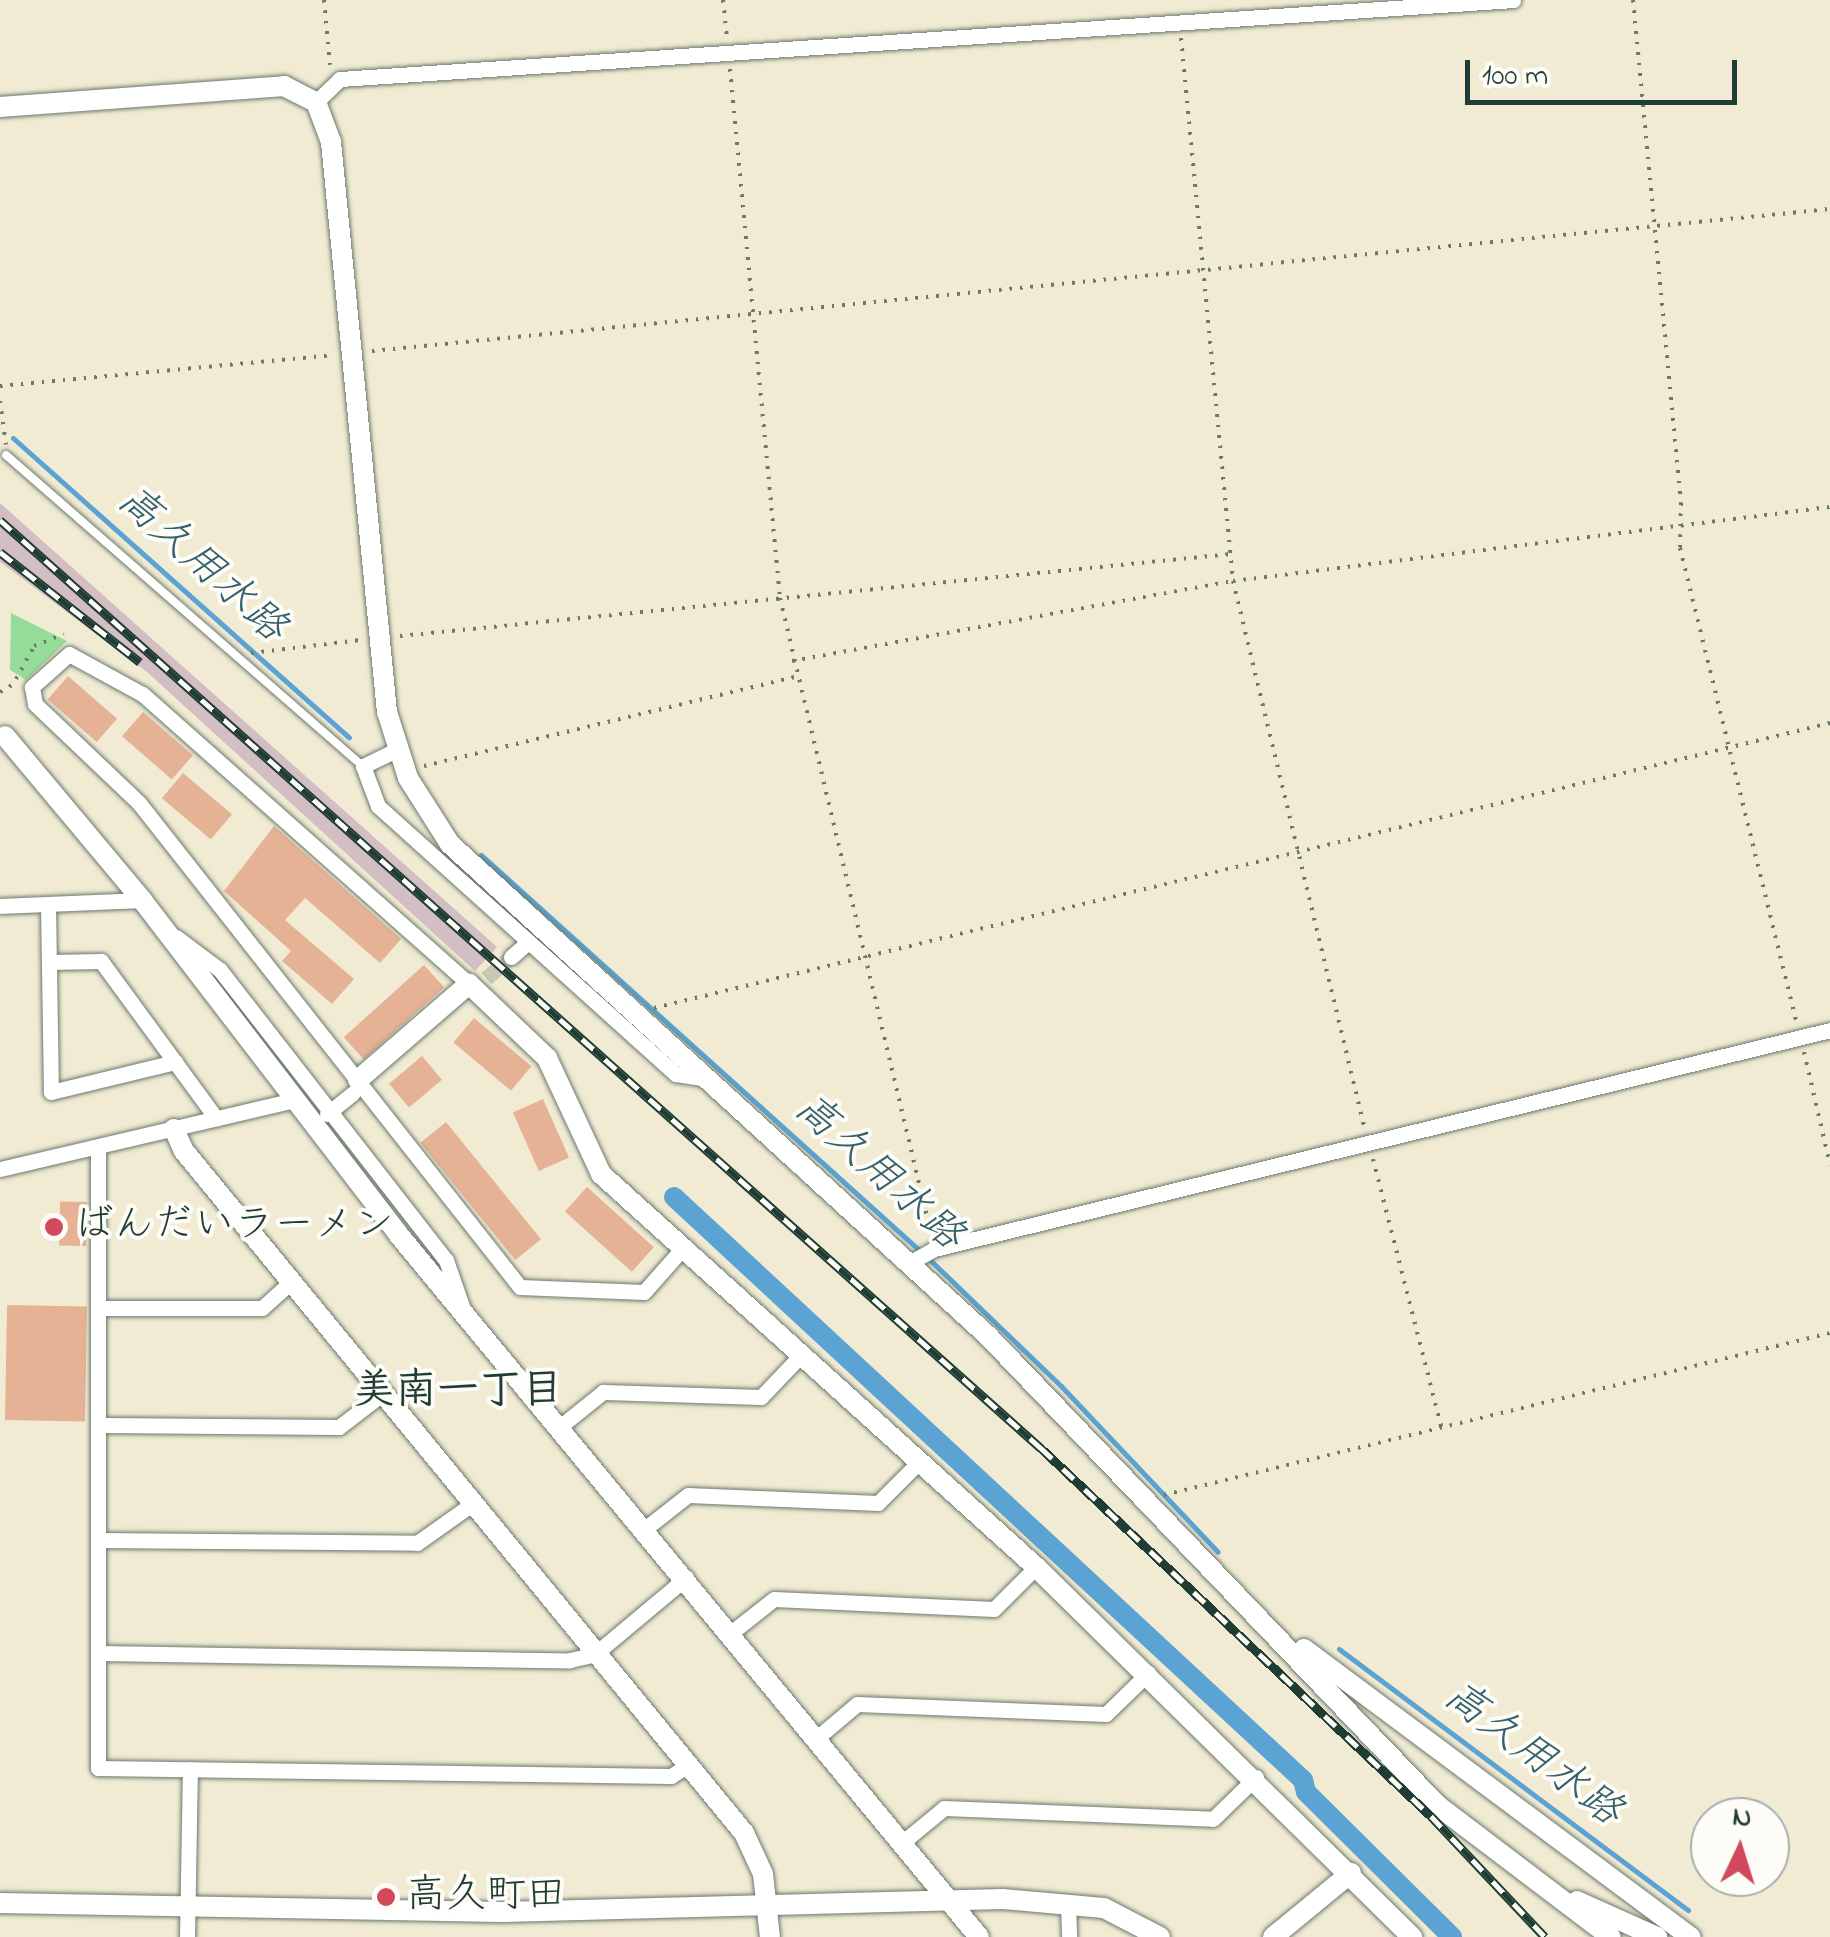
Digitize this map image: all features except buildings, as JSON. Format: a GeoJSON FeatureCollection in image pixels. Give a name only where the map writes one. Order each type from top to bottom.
{"type":"FeatureCollection","features":[{"type":"Feature","properties":{"kind":"street"},"geometry":{"type":"LineString","coordinates":[[316,102],[340,79],[1179,19],[1513,0]]}},
{"type":"Feature","properties":{"kind":"street"},"geometry":{"type":"LineString","coordinates":[[0,107],[284,86],[316,102],[331,142],[380,638],[396,750],[450,844],[711,1080],[923,1254],[1068,1415],[1438,1805],[1611,1937]]}},
{"type":"Feature","properties":{"kind":"street"},"geometry":{"type":"LineString","coordinates":[[682,1249],[644,1292],[520,1287],[356,1086],[139,803],[35,704],[32,687],[61,656],[77,655],[142,694],[468,984],[548,1058],[601,1174],[1036,1567],[1256,1777],[1412,1937]]}},
{"type":"Feature","properties":{"kind":"street"},"geometry":{"type":"LineString","coordinates":[[5,736],[142,900],[466,1317],[562,1425],[980,1937]]}},
{"type":"Feature","properties":{"kind":"street"},"geometry":{"type":"LineString","coordinates":[[396,750],[363,766],[378,806],[676,1074],[711,1080]]}},
{"type":"Feature","properties":{"kind":"street"},"geometry":{"type":"LineString","coordinates":[[0,906],[142,900]]}},
{"type":"Feature","properties":{"kind":"street"},"geometry":{"type":"LineString","coordinates":[[48,904],[51,1092],[175,1062]]}},
{"type":"Feature","properties":{"kind":"street"},"geometry":{"type":"LineString","coordinates":[[161,925],[220,970],[327,1114],[446,1260],[466,1317]]}},
{"type":"Feature","properties":{"kind":"street"},"geometry":{"type":"LineString","coordinates":[[511,956],[528,942]]}},
{"type":"Feature","properties":{"kind":"street"},"geometry":{"type":"LineString","coordinates":[[49,962],[101,961],[216,1118]]}},
{"type":"Feature","properties":{"kind":"street"},"geometry":{"type":"LineString","coordinates":[[327,1114],[468,984]]}},
{"type":"Feature","properties":{"kind":"street"},"geometry":{"type":"LineString","coordinates":[[923,1254],[1830,1030]]}},
{"type":"Feature","properties":{"kind":"street"},"geometry":{"type":"LineString","coordinates":[[0,1169],[294,1100]]}},
{"type":"Feature","properties":{"kind":"street"},"geometry":{"type":"LineString","coordinates":[[174,1129],[184,1152],[688,1765],[754,1851],[770,1937]]}},
{"type":"Feature","properties":{"kind":"street"},"geometry":{"type":"LineString","coordinates":[[98,1147],[103,1540],[98,1768],[671,1776],[688,1765]]}},
{"type":"Feature","properties":{"kind":"street"},"geometry":{"type":"LineString","coordinates":[[101,1308],[262,1308],[290,1282]]}},
{"type":"Feature","properties":{"kind":"street"},"geometry":{"type":"LineString","coordinates":[[562,1425],[602,1392],[761,1398],[801,1356]]}},
{"type":"Feature","properties":{"kind":"street"},"geometry":{"type":"LineString","coordinates":[[102,1424],[340,1426],[382,1394]]}},
{"type":"Feature","properties":{"kind":"street"},"geometry":{"type":"LineString","coordinates":[[646,1528],[688,1496],[878,1503],[920,1461]]}},
{"type":"Feature","properties":{"kind":"street"},"geometry":{"type":"LineString","coordinates":[[103,1540],[417,1543],[472,1504]]}},
{"type":"Feature","properties":{"kind":"street"},"geometry":{"type":"LineString","coordinates":[[732,1632],[774,1600],[994,1609],[1036,1567]]}},
{"type":"Feature","properties":{"kind":"street"},"geometry":{"type":"LineString","coordinates":[[100,1653],[570,1660],[595,1654],[686,1578]]}},
{"type":"Feature","properties":{"kind":"street"},"geometry":{"type":"LineString","coordinates":[[1258,1615],[1691,1937]]}},
{"type":"Feature","properties":{"kind":"street"},"geometry":{"type":"LineString","coordinates":[[818,1737],[858,1704],[1106,1714],[1148,1673]]}},
{"type":"Feature","properties":{"kind":"street"},"geometry":{"type":"LineString","coordinates":[[188,1937],[190,1769]]}},
{"type":"Feature","properties":{"kind":"street"},"geometry":{"type":"LineString","coordinates":[[904,1842],[944,1808],[1213,1819],[1256,1777]]}},
{"type":"Feature","properties":{"kind":"street"},"geometry":{"type":"LineString","coordinates":[[1273,1937],[1351,1873]]}},
{"type":"Feature","properties":{"kind":"street"},"geometry":{"type":"LineString","coordinates":[[1534,1882],[1657,1937]]}},
{"type":"Feature","properties":{"kind":"street"},"geometry":{"type":"LineString","coordinates":[[0,1904],[522,1912],[948,1899],[1104,1908],[1160,1937]]}},
{"type":"Feature","properties":{"kind":"street"},"geometry":{"type":"LineString","coordinates":[[1068,1903],[1069,1937]]}},
{"type":"Feature","properties":{"kind":"lane"},"geometry":{"type":"LineString","coordinates":[[6,454],[363,766]]}},
{"type":"Feature","properties":{"kind":"path"},"geometry":{"type":"LineString","coordinates":[[324,0],[332,87]]}},
{"type":"Feature","properties":{"kind":"path"},"geometry":{"type":"LineString","coordinates":[[723,0],[780,598],[865,958],[923,1254]]}},
{"type":"Feature","properties":{"kind":"path"},"geometry":{"type":"LineString","coordinates":[[1633,0],[1680,548],[1830,1165]]}},
{"type":"Feature","properties":{"kind":"path"},"geometry":{"type":"LineString","coordinates":[[1179,19],[1233,581],[1440,1426]]}},
{"type":"Feature","properties":{"kind":"path"},"geometry":{"type":"LineString","coordinates":[[0,386],[1830,209]]}},
{"type":"Feature","properties":{"kind":"path"},"geometry":{"type":"LineString","coordinates":[[0,401],[6,454]]}},
{"type":"Feature","properties":{"kind":"path"},"geometry":{"type":"LineString","coordinates":[[792,661],[1233,581],[1830,507]]}},
{"type":"Feature","properties":{"kind":"path"},"geometry":{"type":"LineString","coordinates":[[236,655],[1231,554]]}},
{"type":"Feature","properties":{"kind":"path"},"geometry":{"type":"LineString","coordinates":[[16,682],[34,646],[64,634]]}},
{"type":"Feature","properties":{"kind":"path"},"geometry":{"type":"LineString","coordinates":[[419,767],[796,676]]}},
{"type":"Feature","properties":{"kind":"path"},"geometry":{"type":"LineString","coordinates":[[659,1006],[1830,723]]}},
{"type":"Feature","properties":{"kind":"path"},"geometry":{"type":"LineString","coordinates":[[1177,1492],[1830,1333]]}},
{"type":"Feature","properties":{"kind":"shaded area"},"geometry":{"type":"Polygon","coordinates":[[[0,503],[497,947],[475,971],[147,672],[0,562],[0,503]]]}},
{"type":"Feature","properties":{"kind":"green space"},"geometry":{"type":"Polygon","coordinates":[[[11,613],[67,641],[26,680],[10,670],[11,613]]]}},
{"type":"Feature","properties":{"kind":"waterway","name":"高久用水路"},"geometry":{"type":"LineString","coordinates":[[13,438],[349,737]]}},
{"type":"Feature","properties":{"kind":"waterway","name":"高久用水路"},"geometry":{"type":"LineString","coordinates":[[481,855],[928,1258],[1061,1386],[1218,1552]]}},
{"type":"Feature","properties":{"kind":"waterway"},"geometry":{"type":"LineString","coordinates":[[674,1197],[1303,1780],[1306,1792],[1452,1937]]}},
{"type":"Feature","properties":{"kind":"waterway","name":"高久用水路"},"geometry":{"type":"LineString","coordinates":[[1339,1649],[1688,1910]]}},
{"type":"Feature","properties":{"kind":"tunnel"},"geometry":{"type":"LineString","coordinates":[[469,993],[511,957]]}},
{"type":"Feature","properties":{"kind":"railway"},"geometry":{"type":"LineString","coordinates":[[0,520],[1041,1448],[1431,1816],[1545,1937]]}},
{"type":"Feature","properties":{"kind":"railway"},"geometry":{"type":"LineString","coordinates":[[0,552],[140,662]]}},
{"type":"Feature","properties":{"kind":"place","name":"ばんだいラーメン"},"geometry":{"type":"Point","coordinates":[54,1227]}},
{"type":"Feature","properties":{"kind":"place","name":"高久町田"},"geometry":{"type":"Point","coordinates":[386,1897]}},
{"type":"Feature","properties":{"kind":"district","name":"美南一丁目"},"geometry":{"type":"Point","coordinates":[458,1392]}}]}
